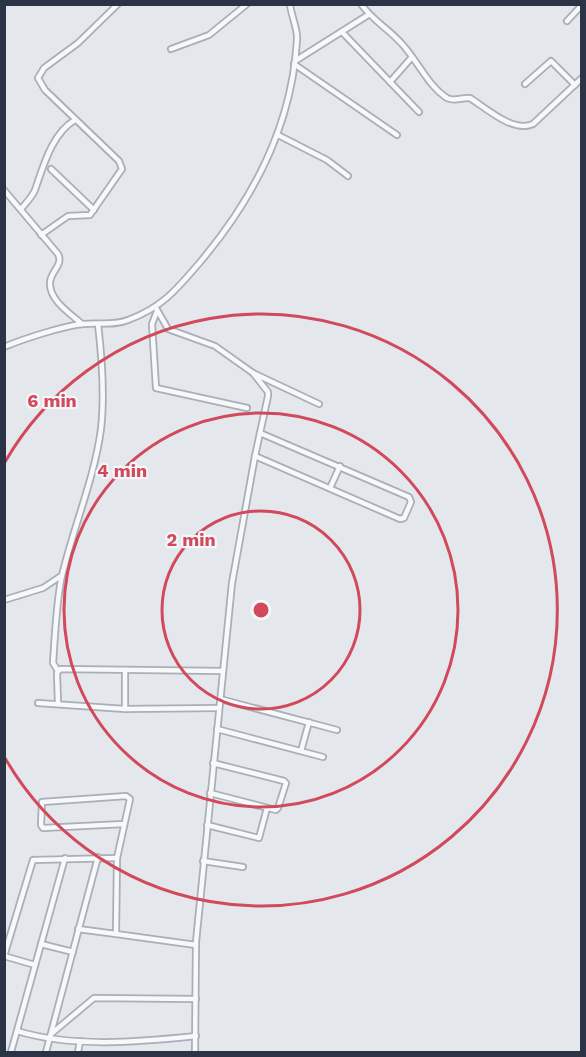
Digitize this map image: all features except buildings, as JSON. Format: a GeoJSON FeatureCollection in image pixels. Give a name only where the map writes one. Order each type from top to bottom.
{"type":"FeatureCollection","features":[{"type":"Feature","properties":{"kind":"street"},"geometry":{"type":"LineString","coordinates":[[41,235],[63,218],[72,215],[88,216],[122,167],[112,154],[45,90],[38,78],[44,68],[78,43],[118,4]]}},
{"type":"Feature","properties":{"kind":"street"},"geometry":{"type":"LineString","coordinates":[[171,50],[209,35],[248,4]]}},
{"type":"Feature","properties":{"kind":"street"},"geometry":{"type":"LineString","coordinates":[[4,347],[82,324],[123,322],[156,309],[192,272],[242,207],[261,175],[278,135],[287,104],[297,34],[292,22],[290,4]]}},
{"type":"Feature","properties":{"kind":"street"},"geometry":{"type":"LineString","coordinates":[[361,4],[368,15],[394,36],[437,88],[450,99],[470,98],[495,115],[524,127],[536,122],[582,78]]}},
{"type":"Feature","properties":{"kind":"street"},"geometry":{"type":"LineString","coordinates":[[567,21],[582,5]]}},
{"type":"Feature","properties":{"kind":"street"},"geometry":{"type":"LineString","coordinates":[[294,63],[368,15]]}},
{"type":"Feature","properties":{"kind":"street"},"geometry":{"type":"LineString","coordinates":[[342,32],[419,112]]}},
{"type":"Feature","properties":{"kind":"street"},"geometry":{"type":"LineString","coordinates":[[390,82],[412,57]]}},
{"type":"Feature","properties":{"kind":"street"},"geometry":{"type":"LineString","coordinates":[[525,84],[551,61],[575,85]]}},
{"type":"Feature","properties":{"kind":"street"},"geometry":{"type":"LineString","coordinates":[[294,63],[398,135]]}},
{"type":"Feature","properties":{"kind":"street"},"geometry":{"type":"LineString","coordinates":[[21,209],[35,190],[39,173],[53,144],[70,122],[75,120]]}},
{"type":"Feature","properties":{"kind":"street"},"geometry":{"type":"LineString","coordinates":[[278,135],[327,160],[348,176]]}},
{"type":"Feature","properties":{"kind":"street"},"geometry":{"type":"LineString","coordinates":[[51,169],[94,210]]}},
{"type":"Feature","properties":{"kind":"street"},"geometry":{"type":"LineString","coordinates":[[4,190],[60,258],[51,278],[51,290],[60,304],[82,324]]}},
{"type":"Feature","properties":{"kind":"street"},"geometry":{"type":"LineString","coordinates":[[156,309],[168,329],[214,346],[253,373],[319,404]]}},
{"type":"Feature","properties":{"kind":"street"},"geometry":{"type":"LineString","coordinates":[[156,309],[152,324],[156,388],[247,408]]}},
{"type":"Feature","properties":{"kind":"street"},"geometry":{"type":"LineString","coordinates":[[58,704],[57,671],[53,663],[57,605],[63,574],[85,502],[101,430],[103,386],[98,324]]}},
{"type":"Feature","properties":{"kind":"street"},"geometry":{"type":"LineString","coordinates":[[195,1053],[196,945],[232,583],[268,394],[253,373]]}},
{"type":"Feature","properties":{"kind":"street"},"geometry":{"type":"LineString","coordinates":[[255,456],[400,519],[404,518],[411,502],[409,497],[260,433]]}},
{"type":"Feature","properties":{"kind":"street"},"geometry":{"type":"LineString","coordinates":[[330,488],[340,466]]}},
{"type":"Feature","properties":{"kind":"street"},"geometry":{"type":"LineString","coordinates":[[4,600],[43,588],[63,574]]}},
{"type":"Feature","properties":{"kind":"street"},"geometry":{"type":"LineString","coordinates":[[57,671],[60,669],[223,671]]}},
{"type":"Feature","properties":{"kind":"street"},"geometry":{"type":"LineString","coordinates":[[125,670],[125,709]]}},
{"type":"Feature","properties":{"kind":"street"},"geometry":{"type":"LineString","coordinates":[[220,699],[337,730]]}},
{"type":"Feature","properties":{"kind":"street"},"geometry":{"type":"LineString","coordinates":[[38,703],[125,709],[219,708]]}},
{"type":"Feature","properties":{"kind":"street"},"geometry":{"type":"LineString","coordinates":[[301,751],[309,722]]}},
{"type":"Feature","properties":{"kind":"street"},"geometry":{"type":"LineString","coordinates":[[217,729],[323,757]]}},
{"type":"Feature","properties":{"kind":"street"},"geometry":{"type":"LineString","coordinates":[[210,793],[276,810],[285,785],[284,781],[213,763]]}},
{"type":"Feature","properties":{"kind":"street"},"geometry":{"type":"LineString","coordinates":[[116,934],[117,858],[130,799],[128,796],[45,801],[42,804],[41,825],[43,828],[123,824]]}},
{"type":"Feature","properties":{"kind":"street"},"geometry":{"type":"LineString","coordinates":[[207,825],[259,838],[267,808]]}},
{"type":"Feature","properties":{"kind":"street"},"geometry":{"type":"LineString","coordinates":[[46,1053],[98,857]]}},
{"type":"Feature","properties":{"kind":"street"},"geometry":{"type":"LineString","coordinates":[[10,1053],[65,858]]}},
{"type":"Feature","properties":{"kind":"street"},"geometry":{"type":"LineString","coordinates":[[35,965],[4,956],[32,861],[35,859],[117,858]]}},
{"type":"Feature","properties":{"kind":"street"},"geometry":{"type":"LineString","coordinates":[[203,861],[243,867]]}},
{"type":"Feature","properties":{"kind":"street"},"geometry":{"type":"LineString","coordinates":[[78,929],[196,945]]}},
{"type":"Feature","properties":{"kind":"street"},"geometry":{"type":"LineString","coordinates":[[41,944],[73,952]]}},
{"type":"Feature","properties":{"kind":"street"},"geometry":{"type":"LineString","coordinates":[[50,1036],[94,998],[196,999]]}},
{"type":"Feature","properties":{"kind":"street"},"geometry":{"type":"LineString","coordinates":[[17,1031],[80,1041],[131,1041],[196,1036]]}},
{"type":"Feature","properties":{"kind":"street"},"geometry":{"type":"LineString","coordinates":[[78,1053],[80,1041]]}}]}
